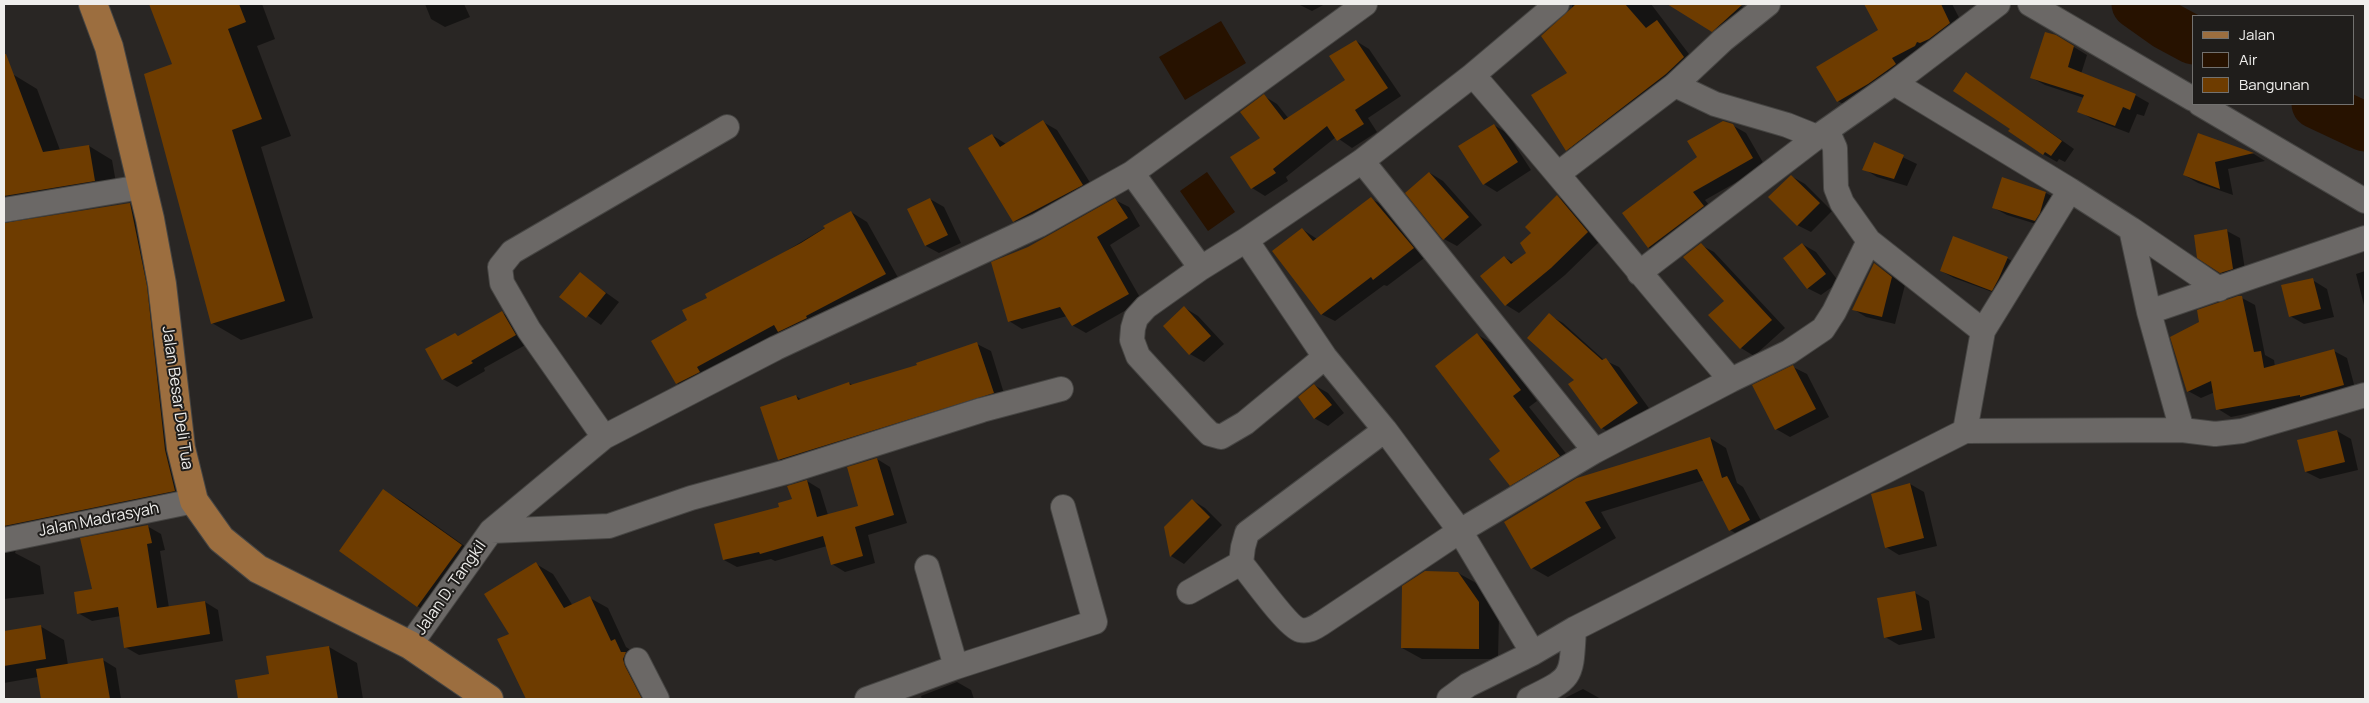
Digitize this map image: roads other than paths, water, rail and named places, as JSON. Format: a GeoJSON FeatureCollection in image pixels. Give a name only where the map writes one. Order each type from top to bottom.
{"type":"FeatureCollection","features":[{"type":"Feature","properties":{"kind":"main road","name":"Jalan Besar Deli Tua"},"geometry":{"type":"LineString","coordinates":[[93,4],[110,47],[150,220],[162,284],[181,448],[194,501],[221,539],[258,569],[410,645],[489,699]]}},
{"type":"Feature","properties":{"kind":"street","name":"Jalan D. Tangkil"},"geometry":{"type":"LineString","coordinates":[[410,645],[491,531],[604,437],[776,348],[1039,225],[1132,173],[1365,4]]}},
{"type":"Feature","properties":{"kind":"street"},"geometry":{"type":"LineString","coordinates":[[1325,357],[1235,430],[1221,437],[1210,434],[1138,356],[1132,340],[1132,328],[1136,318],[1146,307],[1201,268],[1246,240],[1362,161],[1473,75],[1557,4]]}},
{"type":"Feature","properties":{"kind":"street"},"geometry":{"type":"LineString","coordinates":[[1558,173],[1675,85],[1723,40],[1768,4]]}},
{"type":"Feature","properties":{"kind":"street"},"geometry":{"type":"LineString","coordinates":[[1639,273],[1822,134],[1894,83],[1998,4]]}},
{"type":"Feature","properties":{"kind":"street"},"geometry":{"type":"LineString","coordinates":[[2030,4],[2192,98]]}},
{"type":"Feature","properties":{"kind":"street"},"geometry":{"type":"LineString","coordinates":[[1473,75],[1558,173],[1639,273],[1731,380]]}},
{"type":"Feature","properties":{"kind":"street"},"geometry":{"type":"LineString","coordinates":[[1894,83],[2070,190],[2219,289]]}},
{"type":"Feature","properties":{"kind":"street"},"geometry":{"type":"LineString","coordinates":[[1675,85],[1715,104],[1822,134],[1834,148],[1836,188],[1842,203],[1869,241],[1983,331]]}},
{"type":"Feature","properties":{"kind":"street"},"geometry":{"type":"LineString","coordinates":[[2202,105],[2365,201]]}},
{"type":"Feature","properties":{"kind":"street"},"geometry":{"type":"LineString","coordinates":[[604,437],[530,330],[502,283],[500,267],[512,252],[727,127]]}},
{"type":"Feature","properties":{"kind":"street"},"geometry":{"type":"LineString","coordinates":[[1362,161],[1595,451]]}},
{"type":"Feature","properties":{"kind":"street"},"geometry":{"type":"LineString","coordinates":[[1132,173],[1201,268]]}},
{"type":"Feature","properties":{"kind":"street"},"geometry":{"type":"LineString","coordinates":[[4,210],[141,187]]}},
{"type":"Feature","properties":{"kind":"street"},"geometry":{"type":"LineString","coordinates":[[1965,431],[1983,331],[2070,190]]}},
{"type":"Feature","properties":{"kind":"street"},"geometry":{"type":"LineString","coordinates":[[2131,230],[2149,312],[2182,430]]}},
{"type":"Feature","properties":{"kind":"street"},"geometry":{"type":"LineString","coordinates":[[2149,312],[2365,238]]}},
{"type":"Feature","properties":{"kind":"street"},"geometry":{"type":"LineString","coordinates":[[1246,240],[1325,357],[1385,430],[1460,531],[1533,653]]}},
{"type":"Feature","properties":{"kind":"street"},"geometry":{"type":"LineString","coordinates":[[1385,430],[1247,533],[1242,563],[1294,627],[1299,630],[1310,630],[1460,531],[1595,451],[1789,352],[1823,329],[1834,312],[1869,241]]}},
{"type":"Feature","properties":{"kind":"street"},"geometry":{"type":"LineString","coordinates":[[491,531],[609,526],[691,498],[786,472],[982,410],[1061,388]]}},
{"type":"Feature","properties":{"kind":"street"},"geometry":{"type":"LineString","coordinates":[[1449,699],[1476,692],[1533,653],[1574,629],[1965,431],[2182,430],[2215,434],[2242,431],[2365,395]]}},
{"type":"Feature","properties":{"kind":"street","name":"Jalan Madrasyah"},"geometry":{"type":"LineString","coordinates":[[4,540],[194,501]]}},
{"type":"Feature","properties":{"kind":"street"},"geometry":{"type":"LineString","coordinates":[[867,699],[956,667],[1095,622],[1063,507]]}},
{"type":"Feature","properties":{"kind":"street"},"geometry":{"type":"LineString","coordinates":[[1189,592],[1242,563]]}},
{"type":"Feature","properties":{"kind":"street"},"geometry":{"type":"LineString","coordinates":[[927,567],[956,667]]}},
{"type":"Feature","properties":{"kind":"street"},"geometry":{"type":"LineString","coordinates":[[1529,699],[1554,687],[1567,677],[1572,663],[1574,629]]}},
{"type":"Feature","properties":{"kind":"street"},"geometry":{"type":"LineString","coordinates":[[637,660],[657,699]]}},
{"type":"Feature","properties":{"kind":"water"},"geometry":{"type":"Polygon","coordinates":[[[1221,21],[1246,63],[1185,100],[1159,57],[1221,21]]]}},
{"type":"Feature","properties":{"kind":"water"},"geometry":{"type":"Polygon","coordinates":[[[1207,172],[1235,212],[1208,231],[1180,191],[1207,172]]]}},
{"type":"Feature","properties":{"kind":"waterway"},"geometry":{"type":"LineString","coordinates":[[2136,4],[2167,26],[2192,39]]}},
{"type":"Feature","properties":{"kind":"waterway"},"geometry":{"type":"LineString","coordinates":[[2318,105],[2365,127]]}}]}
